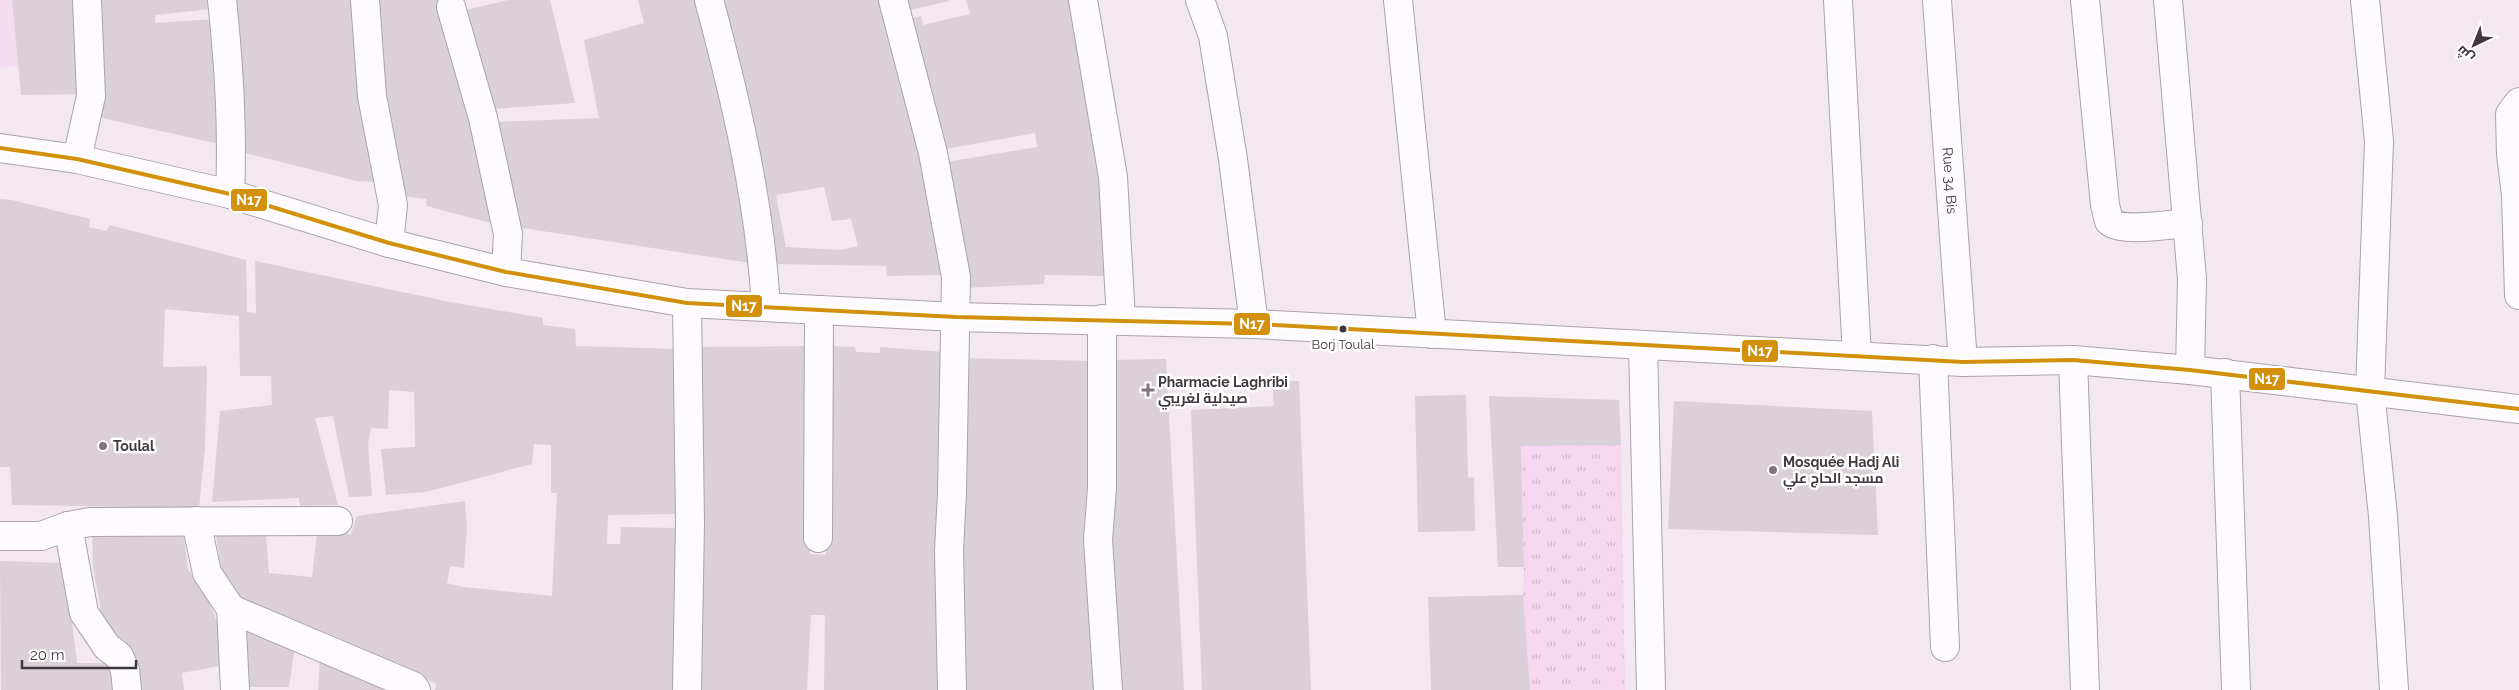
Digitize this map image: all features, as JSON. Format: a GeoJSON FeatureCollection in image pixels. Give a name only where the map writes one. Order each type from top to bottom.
{"type":"FeatureCollection","features":[{"type":"Feature","properties":{"kind":"street"},"geometry":{"type":"LineString","coordinates":[[77,159],[91,96],[87,0]]}},
{"type":"Feature","properties":{"kind":"street"},"geometry":{"type":"LineString","coordinates":[[222,0],[231,80],[232,151],[230,194]]}},
{"type":"Feature","properties":{"kind":"street"},"geometry":{"type":"LineString","coordinates":[[365,0],[372,96],[393,205],[389,243]]}},
{"type":"Feature","properties":{"kind":"street"},"geometry":{"type":"LineString","coordinates":[[709,0],[748,162],[763,259],[766,307]]}},
{"type":"Feature","properties":{"kind":"street"},"geometry":{"type":"LineString","coordinates":[[893,0],[933,153],[956,277],[949,551],[952,690]]}},
{"type":"Feature","properties":{"kind":"street"},"geometry":{"type":"LineString","coordinates":[[1083,0],[1113,177],[1112,320],[1098,540],[1108,690]]}},
{"type":"Feature","properties":{"kind":"street"},"geometry":{"type":"LineString","coordinates":[[1200,0],[1213,36],[1254,324]]}},
{"type":"Feature","properties":{"kind":"street"},"geometry":{"type":"LineString","coordinates":[[1398,0],[1432,334]]}},
{"type":"Feature","properties":{"kind":"street"},"geometry":{"type":"LineString","coordinates":[[1838,0],[1857,356]]}},
{"type":"Feature","properties":{"kind":"street","name":"Rue 34 Bis"},"geometry":{"type":"LineString","coordinates":[[1937,0],[1964,362]]}},
{"type":"Feature","properties":{"kind":"street"},"geometry":{"type":"LineString","coordinates":[[2085,0],[2109,221],[2114,225],[2135,227],[2188,223]]}},
{"type":"Feature","properties":{"kind":"street"},"geometry":{"type":"LineString","coordinates":[[2168,0],[2192,279],[2190,370]]}},
{"type":"Feature","properties":{"kind":"street"},"geometry":{"type":"LineString","coordinates":[[2365,0],[2380,141],[2370,391],[2383,516],[2394,690]]}},
{"type":"Feature","properties":{"kind":"street"},"geometry":{"type":"LineString","coordinates":[[451,7],[483,118],[508,234],[506,272]]}},
{"type":"Feature","properties":{"kind":"street"},"geometry":{"type":"LineString","coordinates":[[2519,102],[2510,114],[2511,154],[2516,195],[2519,295]]}},
{"type":"Feature","properties":{"kind":"street"},"geometry":{"type":"LineString","coordinates":[[0,148],[77,159],[230,194],[389,243],[506,272],[688,303],[956,316],[1254,324],[1964,362],[2073,360],[2225,373],[2519,409]]}},
{"type":"Feature","properties":{"kind":"street"},"geometry":{"type":"LineString","coordinates":[[687,690],[690,523],[688,303]]}},
{"type":"Feature","properties":{"kind":"street"},"geometry":{"type":"LineString","coordinates":[[818,538],[819,310]]}},
{"type":"Feature","properties":{"kind":"street"},"geometry":{"type":"LineString","coordinates":[[1643,345],[1651,690]]}},
{"type":"Feature","properties":{"kind":"street"},"geometry":{"type":"LineString","coordinates":[[1933,359],[1945,647]]}},
{"type":"Feature","properties":{"kind":"street"},"geometry":{"type":"LineString","coordinates":[[2073,360],[2085,690]]}},
{"type":"Feature","properties":{"kind":"street"},"geometry":{"type":"LineString","coordinates":[[2225,373],[2236,690]]}},
{"type":"Feature","properties":{"kind":"street"},"geometry":{"type":"LineString","coordinates":[[196,521],[207,573],[231,609],[235,690]]}},
{"type":"Feature","properties":{"kind":"street"},"geometry":{"type":"LineString","coordinates":[[0,536],[41,536],[68,526],[90,522],[338,521]]}},
{"type":"Feature","properties":{"kind":"street"},"geometry":{"type":"LineString","coordinates":[[68,526],[84,613],[107,647],[119,656],[125,670],[127,690]]}},
{"type":"Feature","properties":{"kind":"street"},"geometry":{"type":"LineString","coordinates":[[231,609],[413,686],[416,690]]}},
{"type":"Feature","properties":{"kind":"shaded area"},"geometry":{"type":"Polygon","coordinates":[[[0,0],[12,0],[19,66],[0,68],[0,0]]]}},
{"type":"Feature","properties":{"kind":"green space"},"geometry":{"type":"Polygon","coordinates":[[[1621,445],[1625,690],[1530,690],[1523,595],[1521,446],[1621,445]]]}},
{"type":"Feature","properties":{"kind":"building"},"geometry":{"type":"Polygon","coordinates":[[[12,0],[77,0],[80,94],[21,95],[12,0]]]}},
{"type":"Feature","properties":{"kind":"building"},"geometry":{"type":"Polygon","coordinates":[[[97,0],[210,0],[211,9],[155,15],[155,23],[215,19],[224,145],[102,118],[97,0]]]}},
{"type":"Feature","properties":{"kind":"building"},"geometry":{"type":"Polygon","coordinates":[[[231,0],[354,0],[377,182],[357,181],[242,152],[231,0]]]}},
{"type":"Feature","properties":{"kind":"building"},"geometry":{"type":"Polygon","coordinates":[[[370,0],[443,0],[494,224],[427,206],[426,199],[400,196],[370,0]]]}},
{"type":"Feature","properties":{"kind":"building"},"geometry":{"type":"Polygon","coordinates":[[[508,0],[550,0],[575,103],[492,109],[461,11],[508,0]]]}},
{"type":"Feature","properties":{"kind":"building"},"geometry":{"type":"Polygon","coordinates":[[[638,0],[701,0],[756,264],[516,227],[494,122],[599,118],[584,40],[644,23],[638,0]]]}},
{"type":"Feature","properties":{"kind":"building"},"geometry":{"type":"Polygon","coordinates":[[[718,0],[882,0],[947,275],[887,276],[886,266],[772,264],[718,0]],[[824,187],[776,195],[786,247],[839,250],[858,246],[851,219],[832,221],[824,187]]]}},
{"type":"Feature","properties":{"kind":"building"},"geometry":{"type":"Polygon","coordinates":[[[903,0],[949,0],[949,1],[906,11],[903,0]]]}},
{"type":"Feature","properties":{"kind":"building"},"geometry":{"type":"Polygon","coordinates":[[[966,0],[1070,0],[1088,78],[1099,145],[1106,276],[1045,275],[1044,284],[966,288],[940,163],[1037,147],[1035,133],[941,150],[906,20],[921,16],[923,25],[970,14],[966,0]]]}},
{"type":"Feature","properties":{"kind":"building","name":"Toulal"},"geometry":{"type":"Polygon","coordinates":[[[0,199],[12,200],[90,219],[89,227],[106,231],[110,225],[246,260],[247,312],[256,313],[255,261],[445,301],[543,318],[543,325],[575,329],[576,346],[680,349],[678,514],[608,515],[607,544],[620,544],[621,527],[677,528],[677,686],[672,687],[672,690],[435,690],[436,684],[334,636],[241,600],[221,568],[216,536],[266,536],[269,573],[312,577],[317,534],[351,534],[357,516],[465,501],[467,527],[464,568],[450,566],[447,583],[463,587],[552,596],[557,493],[551,493],[551,445],[534,444],[532,464],[426,492],[386,495],[381,449],[415,447],[414,392],[389,390],[388,429],[371,428],[368,444],[372,496],[349,497],[333,416],[315,418],[338,505],[300,506],[299,498],[212,502],[220,411],[272,405],[271,376],[240,376],[239,316],[165,309],[163,367],[207,366],[205,447],[199,508],[12,505],[10,467],[0,467],[0,199]]]}},
{"type":"Feature","properties":{"kind":"building"},"geometry":{"type":"Polygon","coordinates":[[[809,346],[810,554],[826,555],[825,346],[855,347],[856,352],[880,353],[880,347],[944,352],[942,690],[824,690],[825,615],[811,615],[807,690],[697,690],[695,347],[809,346]]]}},
{"type":"Feature","properties":{"kind":"building"},"geometry":{"type":"Polygon","coordinates":[[[963,358],[1095,361],[1097,690],[960,690],[963,358]]]}},
{"type":"Feature","properties":{"kind":"building"},"geometry":{"type":"Polygon","coordinates":[[[1166,359],[1184,690],[1115,690],[1105,537],[1107,360],[1166,359]]]}},
{"type":"Feature","properties":{"kind":"building"},"geometry":{"type":"Polygon","coordinates":[[[1272,381],[1299,381],[1311,690],[1202,690],[1191,410],[1274,406],[1272,381]]]}},
{"type":"Feature","properties":{"kind":"building"},"geometry":{"type":"Polygon","coordinates":[[[1466,395],[1468,478],[1474,477],[1475,531],[1418,532],[1415,396],[1466,395]]]}},
{"type":"Feature","properties":{"kind":"building"},"geometry":{"type":"Polygon","coordinates":[[[1489,396],[1619,400],[1621,445],[1521,446],[1524,567],[1498,567],[1489,396]]]}},
{"type":"Feature","properties":{"kind":"building","name":"Mosquée Hadj Ali مسجد الحاج علي"},"geometry":{"type":"Polygon","coordinates":[[[1674,401],[1872,411],[1878,535],[1668,529],[1674,401]]]}},
{"type":"Feature","properties":{"kind":"building"},"geometry":{"type":"Polygon","coordinates":[[[92,530],[184,537],[188,570],[205,589],[219,628],[225,665],[182,673],[184,690],[134,690],[134,670],[125,641],[109,632],[104,626],[93,568],[92,530]]]}},
{"type":"Feature","properties":{"kind":"building"},"geometry":{"type":"Polygon","coordinates":[[[0,561],[60,563],[71,614],[77,663],[112,663],[115,690],[1,690],[0,561]]]}},
{"type":"Feature","properties":{"kind":"building"},"geometry":{"type":"Polygon","coordinates":[[[1523,595],[1530,690],[1431,690],[1428,597],[1523,595]]]}},
{"type":"Feature","properties":{"kind":"building"},"geometry":{"type":"Polygon","coordinates":[[[241,626],[295,646],[289,687],[248,687],[241,626]]]}},
{"type":"Feature","properties":{"kind":"building"},"geometry":{"type":"Polygon","coordinates":[[[320,660],[386,690],[318,690],[320,660]]]}},
{"type":"Feature","properties":{"kind":"transit line","name":"N17"},"geometry":{"type":"LineString","coordinates":[[0,148],[77,159],[230,194],[389,243],[506,272],[687,303],[956,317],[1254,324],[1963,362],[2073,360],[2190,370],[2519,409]]}},
{"type":"Feature","properties":{"kind":"place","name":"Borj Toulal"},"geometry":{"type":"Point","coordinates":[1343,329]}},
{"type":"Feature","properties":{"kind":"place","name":"Pharmacie Laghribi صيدلية لغريبي"},"geometry":{"type":"Point","coordinates":[1148,390]}},
{"type":"Feature","properties":{"kind":"place","name":"Toulal"},"geometry":{"type":"Point","coordinates":[103,446]}},
{"type":"Feature","properties":{"kind":"place","name":"Mosquée Hadj Ali مسجد الحاج علي"},"geometry":{"type":"Point","coordinates":[1773,470]}}]}
